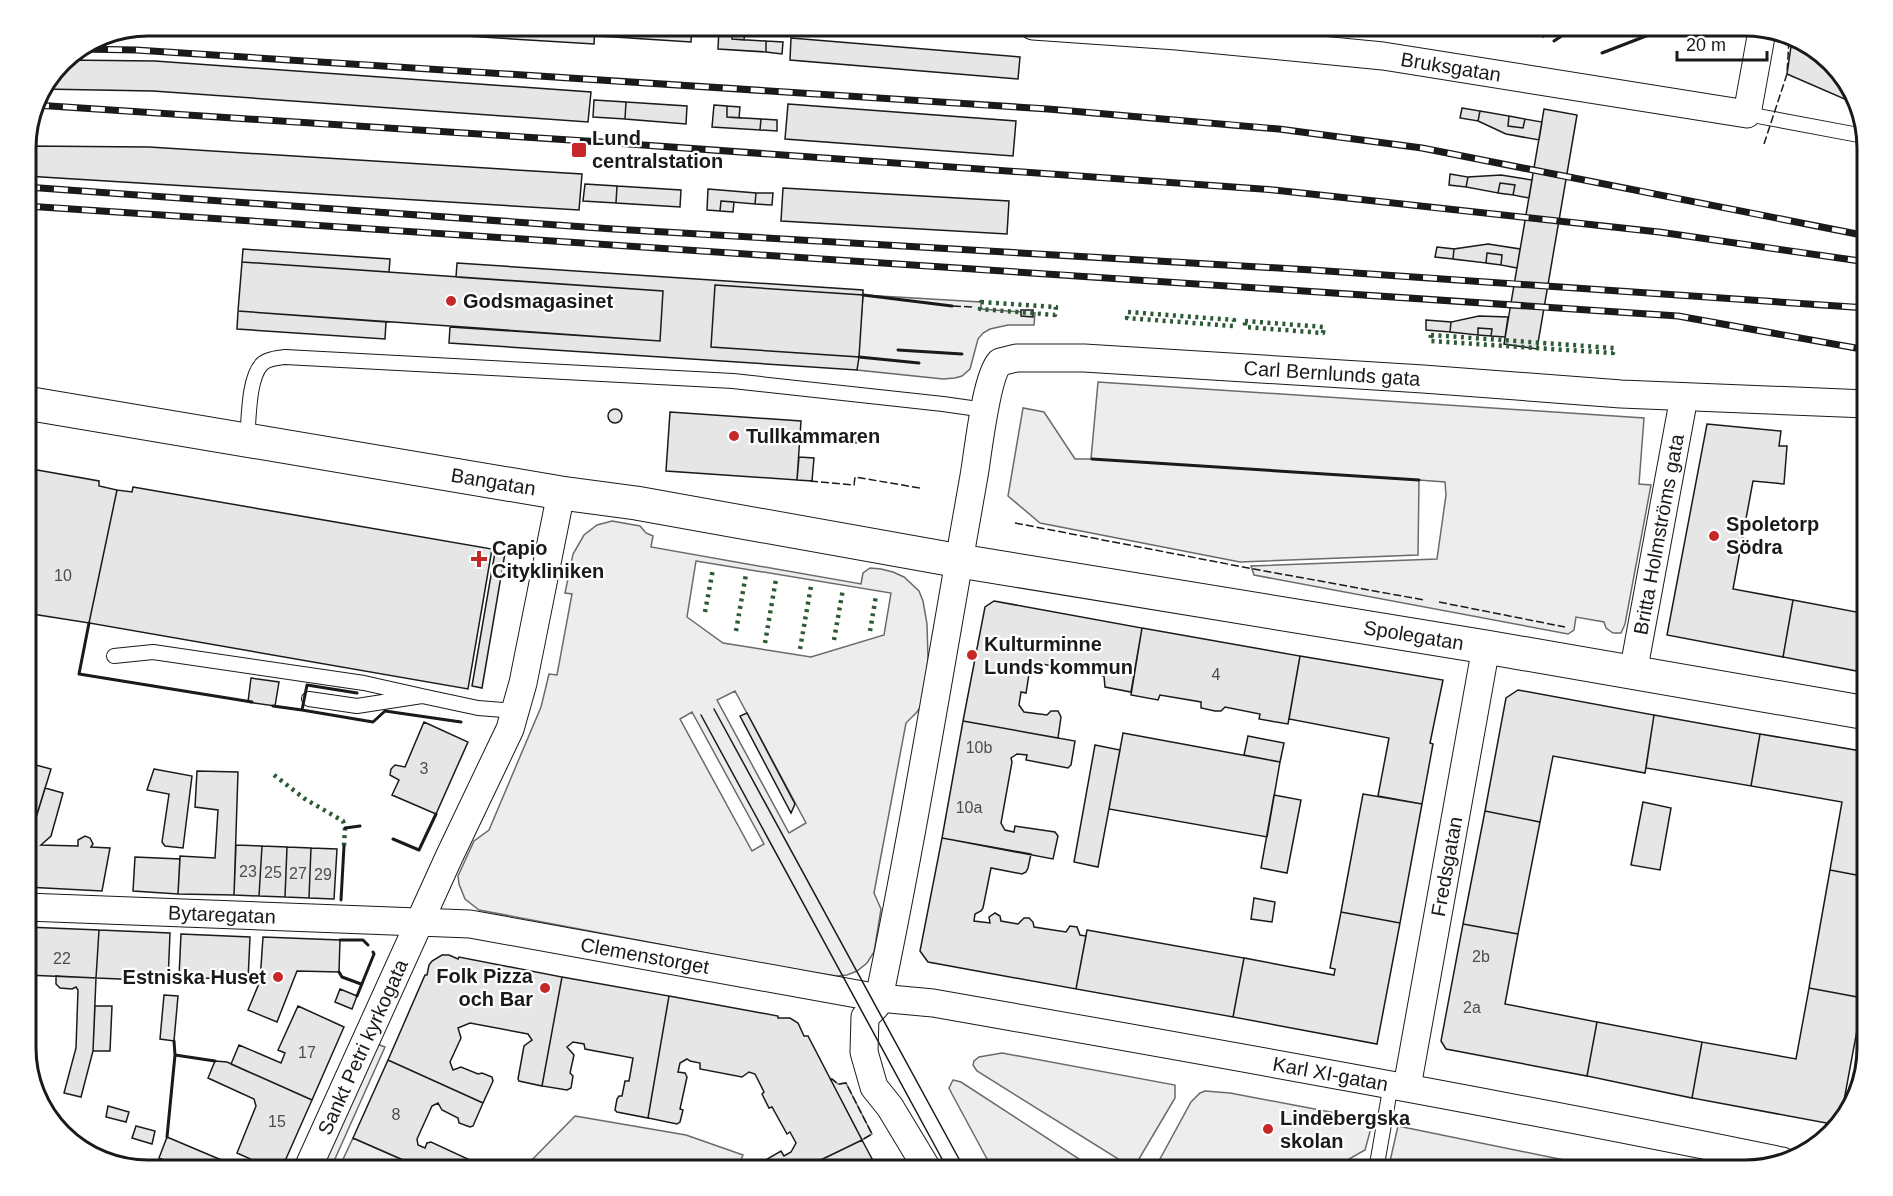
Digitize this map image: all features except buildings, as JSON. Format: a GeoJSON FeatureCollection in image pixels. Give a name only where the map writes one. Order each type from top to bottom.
{"type":"FeatureCollection","features":[{"type":"Feature","properties":{"kind":"street","name":"Bruksgatan"},"geometry":{"type":"LineString","coordinates":[[1177,36],[1383,56],[1747,114]]}},
{"type":"Feature","properties":{"kind":"street"},"geometry":{"type":"LineString","coordinates":[[1747,114],[1761,37]]}},
{"type":"Feature","properties":{"kind":"street","name":"Carl Bernlunds gata"},"geometry":{"type":"LineString","coordinates":[[960,561],[993,374],[1000,362],[1016,358],[1084,358],[1684,397],[1857,404]]}},
{"type":"Feature","properties":{"kind":"street","name":"Britta Holmströms gata"},"geometry":{"type":"LineString","coordinates":[[1634,673],[1684,397]]}},
{"type":"Feature","properties":{"kind":"street","name":"Bangatan"},"geometry":{"type":"LineString","coordinates":[[36,405],[561,493],[636,503],[960,561]]}},
{"type":"Feature","properties":{"kind":"street"},"geometry":{"type":"LineString","coordinates":[[420,923],[449,856],[510,729],[516,711],[561,493]]}},
{"type":"Feature","properties":{"kind":"street"},"geometry":{"type":"LineString","coordinates":[[922,1160],[890,1107],[874,1087],[864,1052],[865,1017],[876,1006],[879,998],[895,922],[960,561]]}},
{"type":"Feature","properties":{"kind":"street","name":"Spolegatan"},"geometry":{"type":"LineString","coordinates":[[960,561],[1486,647],[1857,711]]}},
{"type":"Feature","properties":{"kind":"street","name":"Fredsgatan"},"geometry":{"type":"LineString","coordinates":[[1399,1086],[1486,647]]}},
{"type":"Feature","properties":{"kind":"street","name":"Bytaregatan"},"geometry":{"type":"LineString","coordinates":[[36,907],[420,923]]}},
{"type":"Feature","properties":{"kind":"street","name":"Clemenstorget"},"geometry":{"type":"LineString","coordinates":[[420,923],[470,924],[879,998]]}},
{"type":"Feature","properties":{"kind":"street","name":"Sankt Petri kyrkogata"},"geometry":{"type":"LineString","coordinates":[[312,1160],[420,923]]}},
{"type":"Feature","properties":{"kind":"street","name":"Karl XI-gatan"},"geometry":{"type":"LineString","coordinates":[[879,998],[908,999],[944,1005],[1399,1086],[1578,1119],[1766,1158]]}},
{"type":"Feature","properties":{"kind":"lane","name":"Bruksgatan"},"geometry":{"type":"LineString","coordinates":[[1747,114],[1856,135]]}},
{"type":"Feature","properties":{"kind":"lane"},"geometry":{"type":"LineString","coordinates":[[247,440],[255,374],[262,363],[285,357],[733,381],[985,410]]}},
{"type":"Feature","properties":{"kind":"lane"},"geometry":{"type":"LineString","coordinates":[[114,656],[153,652],[364,683],[478,708],[516,711]]}},
{"type":"Feature","properties":{"kind":"lane"},"geometry":{"type":"LineString","coordinates":[[309,699],[357,706],[422,696]]}},
{"type":"Feature","properties":{"kind":"lane"},"geometry":{"type":"LineString","coordinates":[[1379,1160],[1399,1086]]}},
{"type":"Feature","properties":{"kind":"shaded area"},"geometry":{"type":"Polygon","coordinates":[[[863,295],[981,302],[981,309],[1035,313],[1034,325],[1008,325],[983,333],[978,339],[970,369],[962,376],[955,378],[943,379],[857,370],[863,295]]]}},
{"type":"Feature","properties":{"kind":"shaded area"},"geometry":{"type":"Polygon","coordinates":[[[1098,382],[1644,418],[1639,484],[1651,485],[1625,624],[1621,633],[1613,633],[1606,628],[1604,622],[1576,617],[1574,630],[1568,634],[1254,575],[1251,566],[1437,559],[1446,495],[1445,482],[1419,480],[1418,555],[1240,562],[1040,523],[1008,496],[1023,408],[1044,412],[1075,459],[1091,459],[1098,382]]]}},
{"type":"Feature","properties":{"kind":"shaded area"},"geometry":{"type":"Polygon","coordinates":[[[612,521],[640,526],[646,533],[653,536],[651,547],[861,584],[863,573],[870,568],[881,569],[904,577],[919,591],[927,624],[926,677],[921,706],[906,723],[874,893],[881,909],[874,952],[867,963],[857,971],[837,976],[796,970],[479,910],[465,899],[458,876],[474,841],[489,830],[541,707],[549,674],[557,675],[572,594],[565,593],[573,554],[584,535],[597,525],[612,521]],[[696,561],[687,617],[723,643],[811,657],[884,635],[891,593],[696,561]],[[735,691],[717,700],[789,833],[806,823],[735,691]],[[692,712],[680,719],[752,851],[764,844],[692,712]]]}},
{"type":"Feature","properties":{"kind":"shaded area"},"geometry":{"type":"Polygon","coordinates":[[[374,1043],[385,1047],[334,1160],[321,1160],[374,1043]]]}},
{"type":"Feature","properties":{"kind":"shaded area"},"geometry":{"type":"Polygon","coordinates":[[[1002,1053],[1175,1085],[1175,1098],[1139,1159],[1120,1160],[977,1071],[973,1065],[979,1057],[1002,1053]]]}},
{"type":"Feature","properties":{"kind":"shaded area"},"geometry":{"type":"Polygon","coordinates":[[[830,1080],[838,1084],[846,1083],[872,1134],[862,1140],[830,1080]]]}},
{"type":"Feature","properties":{"kind":"shaded area"},"geometry":{"type":"Polygon","coordinates":[[[953,1080],[961,1082],[1081,1160],[988,1160],[949,1088],[953,1080]]]}},
{"type":"Feature","properties":{"kind":"shaded area"},"geometry":{"type":"Polygon","coordinates":[[[1205,1091],[1230,1093],[1367,1119],[1371,1128],[1365,1150],[1350,1160],[1159,1160],[1191,1102],[1205,1091]]]}},
{"type":"Feature","properties":{"kind":"shaded area"},"geometry":{"type":"Polygon","coordinates":[[[575,1116],[686,1135],[743,1155],[741,1160],[532,1160],[575,1116]]]}},
{"type":"Feature","properties":{"kind":"shaded area"},"geometry":{"type":"Polygon","coordinates":[[[1398,1126],[1564,1160],[1390,1160],[1398,1126]]]}},
{"type":"Feature","properties":{"kind":"shaded area"},"geometry":{"type":"Polygon","coordinates":[[[353,1138],[403,1160],[343,1160],[353,1138]]]}},
{"type":"Feature","properties":{"kind":"tram line"},"geometry":{"type":"LineString","coordinates":[[714,709],[960,1160]]}},
{"type":"Feature","properties":{"kind":"tram line"},"geometry":{"type":"LineString","coordinates":[[701,715],[943,1160]]}},
{"type":"Feature","properties":{"kind":"railway"},"geometry":{"type":"LineString","coordinates":[[96,49],[136,50],[1048,109],[1279,129],[1422,148],[1857,234]]}},
{"type":"Feature","properties":{"kind":"railway"},"geometry":{"type":"LineString","coordinates":[[45,106],[601,142],[1274,190],[1659,232],[1857,261]]}},
{"type":"Feature","properties":{"kind":"railway"},"geometry":{"type":"LineString","coordinates":[[36,188],[613,229],[1312,270],[1857,307]]}},
{"type":"Feature","properties":{"kind":"railway"},"geometry":{"type":"LineString","coordinates":[[36,207],[1678,316],[1857,348]]}},
{"type":"Feature","properties":{"kind":"hedge"},"geometry":{"type":"LineString","coordinates":[[981,302],[1056,307],[1055,315],[980,309],[981,302]]}},
{"type":"Feature","properties":{"kind":"hedge"},"geometry":{"type":"LineString","coordinates":[[1128,312],[1234,320],[1233,326],[1127,318],[1128,312]]}},
{"type":"Feature","properties":{"kind":"hedge"},"geometry":{"type":"LineString","coordinates":[[1245,321],[1324,327],[1323,333],[1245,327],[1245,321]]}},
{"type":"Feature","properties":{"kind":"hedge"},"geometry":{"type":"LineString","coordinates":[[1431,335],[1614,348],[1613,353],[1430,341],[1431,335]]}},
{"type":"Feature","properties":{"kind":"hedge"},"geometry":{"type":"LineString","coordinates":[[705,612],[713,569]]}},
{"type":"Feature","properties":{"kind":"hedge"},"geometry":{"type":"LineString","coordinates":[[736,631],[746,574]]}},
{"type":"Feature","properties":{"kind":"hedge"},"geometry":{"type":"LineString","coordinates":[[765,643],[776,579]]}},
{"type":"Feature","properties":{"kind":"hedge"},"geometry":{"type":"LineString","coordinates":[[800,649],[811,586]]}},
{"type":"Feature","properties":{"kind":"hedge"},"geometry":{"type":"LineString","coordinates":[[834,640],[843,589]]}},
{"type":"Feature","properties":{"kind":"hedge"},"geometry":{"type":"LineString","coordinates":[[870,631],[876,596]]}},
{"type":"Feature","properties":{"kind":"hedge"},"geometry":{"type":"LineString","coordinates":[[274,775],[305,799],[343,821],[344,846]]}},
{"type":"Feature","properties":{"kind":"fence"},"geometry":{"type":"LineString","coordinates":[[1764,144],[1787,74],[1789,46]]}},
{"type":"Feature","properties":{"kind":"fence"},"geometry":{"type":"LineString","coordinates":[[953,306],[973,307]]}},
{"type":"Feature","properties":{"kind":"fence"},"geometry":{"type":"LineString","coordinates":[[810,481],[854,485],[855,477],[920,488]]}},
{"type":"Feature","properties":{"kind":"fence"},"geometry":{"type":"LineString","coordinates":[[1015,523],[1424,600]]}},
{"type":"Feature","properties":{"kind":"fence"},"geometry":{"type":"LineString","coordinates":[[1439,602],[1565,627]]}},
{"type":"Feature","properties":{"kind":"fence"},"geometry":{"type":"LineString","coordinates":[[830,1080],[838,1084],[846,1083],[872,1134],[862,1140]]}},
{"type":"Feature","properties":{"kind":"wall"},"geometry":{"type":"LineString","coordinates":[[1554,41],[1562,36]]}},
{"type":"Feature","properties":{"kind":"wall"},"geometry":{"type":"LineString","coordinates":[[1602,53],[1646,36]]}},
{"type":"Feature","properties":{"kind":"wall"},"geometry":{"type":"LineString","coordinates":[[863,295],[952,306]]}},
{"type":"Feature","properties":{"kind":"wall"},"geometry":{"type":"LineString","coordinates":[[898,350],[962,354]]}},
{"type":"Feature","properties":{"kind":"wall"},"geometry":{"type":"LineString","coordinates":[[859,357],[919,363]]}},
{"type":"Feature","properties":{"kind":"wall"},"geometry":{"type":"LineString","coordinates":[[1092,459],[1419,480]]}},
{"type":"Feature","properties":{"kind":"wall"},"geometry":{"type":"LineString","coordinates":[[89,623],[79,674],[252,702]]}},
{"type":"Feature","properties":{"kind":"wall"},"geometry":{"type":"LineString","coordinates":[[357,693],[307,685],[302,710],[373,722],[385,711],[461,722]]}},
{"type":"Feature","properties":{"kind":"wall"},"geometry":{"type":"LineString","coordinates":[[273,706],[302,710]]}},
{"type":"Feature","properties":{"kind":"wall"},"geometry":{"type":"LineString","coordinates":[[393,839],[419,850],[436,814]]}},
{"type":"Feature","properties":{"kind":"wall"},"geometry":{"type":"LineString","coordinates":[[345,828],[360,826]]}},
{"type":"Feature","properties":{"kind":"wall"},"geometry":{"type":"LineString","coordinates":[[341,900],[344,846]]}},
{"type":"Feature","properties":{"kind":"wall"},"geometry":{"type":"LineString","coordinates":[[340,940],[363,940],[368,945]]}},
{"type":"Feature","properties":{"kind":"wall"},"geometry":{"type":"LineString","coordinates":[[357,996],[373,952]]}},
{"type":"Feature","properties":{"kind":"wall"},"geometry":{"type":"LineString","coordinates":[[339,972],[342,977],[361,984]]}},
{"type":"Feature","properties":{"kind":"wall"},"geometry":{"type":"LineString","coordinates":[[174,1041],[175,1055],[215,1061]]}},
{"type":"Feature","properties":{"kind":"wall"},"geometry":{"type":"LineString","coordinates":[[167,1137],[175,1055]]}},
{"type":"Feature","properties":{"kind":"place","name":"Lund centralstation"},"geometry":{"type":"Point","coordinates":[579,150]}},
{"type":"Feature","properties":{"kind":"place","name":"Godsmagasinet"},"geometry":{"type":"Point","coordinates":[451,301]}},
{"type":"Feature","properties":{"kind":"place","name":"Tullkammaren"},"geometry":{"type":"Point","coordinates":[734,436]}},
{"type":"Feature","properties":{"kind":"place","name":"Spoletorp Södra"},"geometry":{"type":"Point","coordinates":[1714,536]}},
{"type":"Feature","properties":{"kind":"place","name":"Capio Citykliniken"},"geometry":{"type":"Point","coordinates":[479,559]}},
{"type":"Feature","properties":{"kind":"place","name":"Kulturminne Lunds kommun"},"geometry":{"type":"Point","coordinates":[972,655]}},
{"type":"Feature","properties":{"kind":"place","name":"Estniska Huset"},"geometry":{"type":"Point","coordinates":[278,977]}},
{"type":"Feature","properties":{"kind":"place","name":"Folk Pizza och Bar"},"geometry":{"type":"Point","coordinates":[545,988]}},
{"type":"Feature","properties":{"kind":"place","name":"Lindebergska skolan"},"geometry":{"type":"Point","coordinates":[1268,1129]}}]}
